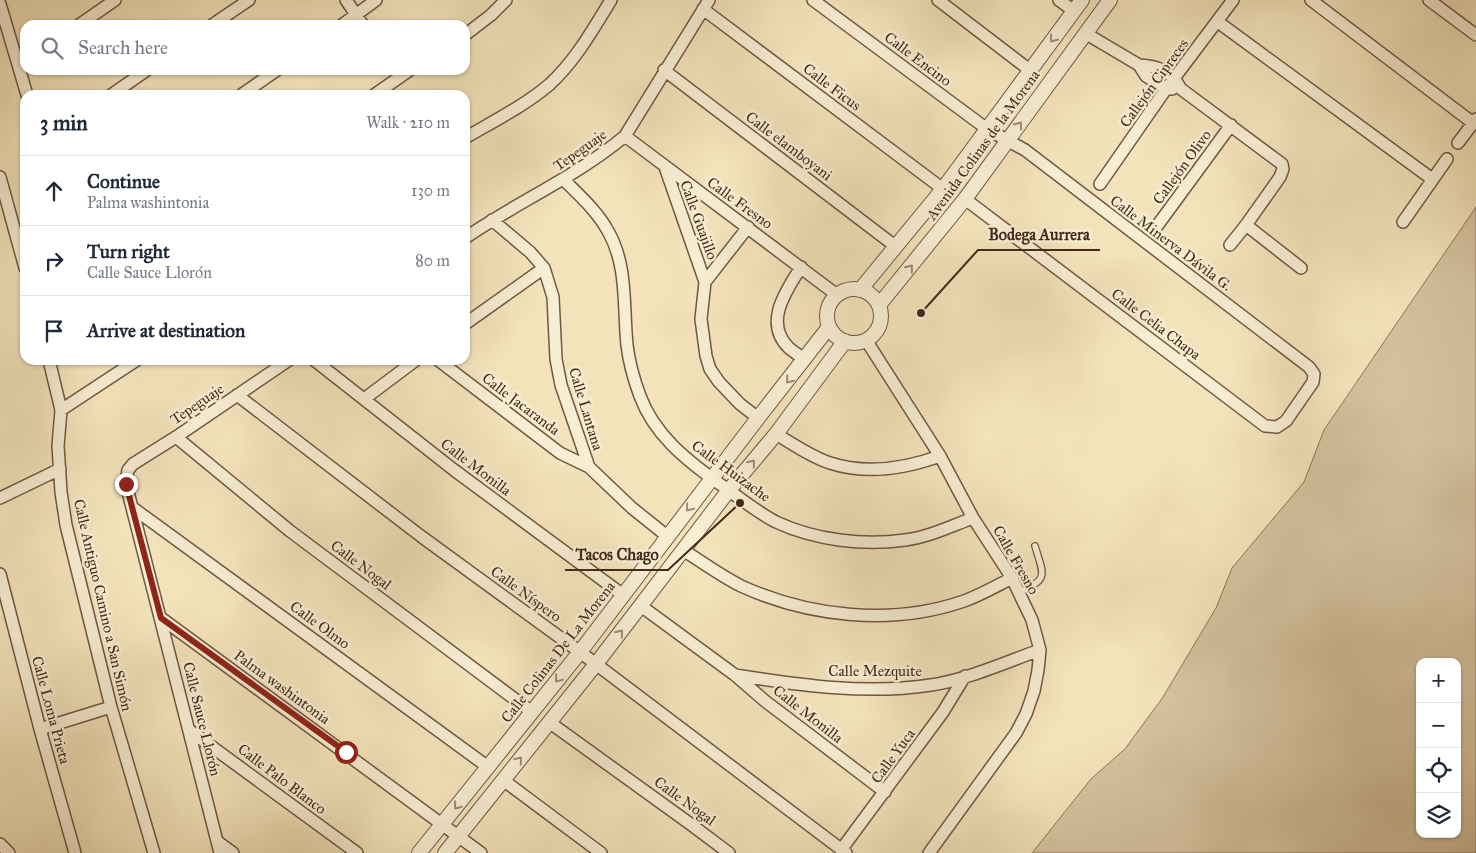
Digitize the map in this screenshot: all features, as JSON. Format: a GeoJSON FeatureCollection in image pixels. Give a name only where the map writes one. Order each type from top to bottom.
{"type":"FeatureCollection","features":[{"type":"Feature","properties":{"kind":"street"},"geometry":{"type":"LineString","coordinates":[[86,20],[115,0]]}},
{"type":"Feature","properties":{"kind":"street"},"geometry":{"type":"LineString","coordinates":[[219,20],[249,0]]}},
{"type":"Feature","properties":{"kind":"street"},"geometry":{"type":"LineString","coordinates":[[346,0],[359,20],[376,0]]}},
{"type":"Feature","properties":{"kind":"street"},"geometry":{"type":"LineString","coordinates":[[470,31],[491,15],[506,0]]}},
{"type":"Feature","properties":{"kind":"street"},"geometry":{"type":"LineString","coordinates":[[470,135],[538,94],[551,83],[581,48],[612,0]]}},
{"type":"Feature","properties":{"kind":"street","name":"Calle Encino"},"geometry":{"type":"LineString","coordinates":[[813,0],[987,129],[1007,141]]}},
{"type":"Feature","properties":{"kind":"street"},"geometry":{"type":"LineString","coordinates":[[938,0],[1031,71]]}},
{"type":"Feature","properties":{"kind":"street"},"geometry":{"type":"LineString","coordinates":[[1059,0],[1078,6]]}},
{"type":"Feature","properties":{"kind":"street","name":"Avenida Colinas de la Morena"},"geometry":{"type":"LineString","coordinates":[[879,305],[966,199],[1110,0]]}},
{"type":"Feature","properties":{"kind":"street","name":"Callejón Cipreces"},"geometry":{"type":"LineString","coordinates":[[1100,184],[1166,88],[1233,0]]}},
{"type":"Feature","properties":{"kind":"street"},"geometry":{"type":"LineString","coordinates":[[1311,0],[1474,121],[1458,144]]}},
{"type":"Feature","properties":{"kind":"street"},"geometry":{"type":"LineString","coordinates":[[1430,0],[1476,35]]}},
{"type":"Feature","properties":{"kind":"street"},"geometry":{"type":"LineString","coordinates":[[0,4],[20,59]]}},
{"type":"Feature","properties":{"kind":"street","name":"Tepeguaje"},"geometry":{"type":"LineString","coordinates":[[470,235],[492,220],[564,180],[625,136],[706,4]]}},
{"type":"Feature","properties":{"kind":"street","name":"Calle Ficus"},"geometry":{"type":"LineString","coordinates":[[706,4],[943,189]]}},
{"type":"Feature","properties":{"kind":"street","name":"Avenida Colinas de la Morena"},"geometry":{"type":"LineString","coordinates":[[860,290],[943,189],[1078,6]]}},
{"type":"Feature","properties":{"kind":"street"},"geometry":{"type":"LineString","coordinates":[[1218,22],[1432,179]]}},
{"type":"Feature","properties":{"kind":"street"},"geometry":{"type":"LineString","coordinates":[[1085,33],[1139,65],[1146,76],[1166,88],[1181,89]]}},
{"type":"Feature","properties":{"kind":"street"},"geometry":{"type":"LineString","coordinates":[[1139,65],[1152,65],[1175,78],[1181,89],[1276,158],[1283,166],[1280,177],[1230,245]]}},
{"type":"Feature","properties":{"kind":"street","name":"Calle elamboyani"},"geometry":{"type":"LineString","coordinates":[[664,70],[895,246]]}},
{"type":"Feature","properties":{"kind":"street"},"geometry":{"type":"LineString","coordinates":[[24,75],[26,90]]}},
{"type":"Feature","properties":{"kind":"street"},"geometry":{"type":"LineString","coordinates":[[118,90],[140,75]]}},
{"type":"Feature","properties":{"kind":"street"},"geometry":{"type":"LineString","coordinates":[[248,90],[270,75]]}},
{"type":"Feature","properties":{"kind":"street"},"geometry":{"type":"LineString","coordinates":[[379,90],[395,75]]}},
{"type":"Feature","properties":{"kind":"street","name":"Callejón Olivo"},"geometry":{"type":"LineString","coordinates":[[1157,226],[1231,125]]}},
{"type":"Feature","properties":{"kind":"street","name":"Calle Fresno"},"geometry":{"type":"LineString","coordinates":[[625,136],[748,226],[837,295]]}},
{"type":"Feature","properties":{"kind":"street","name":"Calle Minerva Dávila G."},"geometry":{"type":"LineString","coordinates":[[1007,141],[1025,150],[1309,367],[1314,374]]}},
{"type":"Feature","properties":{"kind":"street"},"geometry":{"type":"LineString","coordinates":[[1403,222],[1447,159]]}},
{"type":"Feature","properties":{"kind":"street","name":"Calle Guajillo"},"geometry":{"type":"LineString","coordinates":[[665,167],[705,282],[701,319],[706,356],[710,369],[719,382],[740,404],[758,418]]}},
{"type":"Feature","properties":{"kind":"street"},"geometry":{"type":"LineString","coordinates":[[0,177],[20,250]]}},
{"type":"Feature","properties":{"kind":"street","name":"Calle Huizache"},"geometry":{"type":"LineString","coordinates":[[564,180],[595,210],[609,232],[619,256],[624,281],[627,345],[632,372],[640,398],[657,427],[673,447],[690,462],[776,522],[824,538],[881,542],[906,540],[933,533],[973,518]]}},
{"type":"Feature","properties":{"kind":"street","name":"Calle Celia Chapa"},"geometry":{"type":"LineString","coordinates":[[966,199],[1265,426],[1277,427],[1286,421],[1313,382],[1314,374]]}},
{"type":"Feature","properties":{"kind":"street","name":"Calle Lantana"},"geometry":{"type":"LineString","coordinates":[[492,220],[530,252],[544,268],[553,297],[556,359],[560,385],[589,467],[632,508],[667,536]]}},
{"type":"Feature","properties":{"kind":"street"},"geometry":{"type":"LineString","coordinates":[[1246,225],[1300,268]]}},
{"type":"Feature","properties":{"kind":"street","name":"Calle Guajillo"},"geometry":{"type":"LineString","coordinates":[[705,282],[748,226]]}},
{"type":"Feature","properties":{"kind":"street"},"geometry":{"type":"LineString","coordinates":[[801,267],[781,301],[778,332],[789,348],[805,360]]}},
{"type":"Feature","properties":{"kind":"street"},"geometry":{"type":"LineString","coordinates":[[470,320],[544,268]]}},
{"type":"Feature","properties":{"kind":"street"},"geometry":{"type":"LineString","coordinates":[[852,289],[868,293],[879,305],[880,321],[872,335],[866,340],[859,342],[845,341],[833,333],[829,327],[827,313],[832,300],[844,291],[852,289]]}},
{"type":"Feature","properties":{"kind":"street","name":"Calle Colinas De La Morena"},"geometry":{"type":"LineString","coordinates":[[419,853],[580,652],[829,327]]}},
{"type":"Feature","properties":{"kind":"street","name":"Calle Fresno"},"geometry":{"type":"LineString","coordinates":[[866,340],[940,456],[973,518],[1020,592],[1032,620],[1040,650],[1034,691],[1023,720],[1002,753],[930,853]]}},
{"type":"Feature","properties":{"kind":"street"},"geometry":{"type":"LineString","coordinates":[[445,853],[596,664],[729,490],[776,434],[845,341]]}},
{"type":"Feature","properties":{"kind":"street","name":"Calle Antiguo Camino a San Simón"},"geometry":{"type":"LineString","coordinates":[[50,365],[60,410],[58,446],[66,525],[111,707],[154,853]]}},
{"type":"Feature","properties":{"kind":"street"},"geometry":{"type":"LineString","coordinates":[[60,410],[129,365]]}},
{"type":"Feature","properties":{"kind":"street","name":"Tepeguaje"},"geometry":{"type":"LineString","coordinates":[[126,476],[133,464],[176,437],[281,365]]}},
{"type":"Feature","properties":{"kind":"street","name":"Calle Monilla"},"geometry":{"type":"LineString","coordinates":[[320,365],[454,470],[623,595]]}},
{"type":"Feature","properties":{"kind":"street"},"geometry":{"type":"LineString","coordinates":[[364,399],[409,365]]}},
{"type":"Feature","properties":{"kind":"street","name":"Calle Jacaranda"},"geometry":{"type":"LineString","coordinates":[[445,365],[560,453],[589,467]]}},
{"type":"Feature","properties":{"kind":"street","name":"Calle Níspero"},"geometry":{"type":"LineString","coordinates":[[237,395],[422,537],[580,652],[843,851]]}},
{"type":"Feature","properties":{"kind":"street"},"geometry":{"type":"LineString","coordinates":[[776,434],[809,454],[830,463],[852,468],[880,470],[901,468],[940,456]]}},
{"type":"Feature","properties":{"kind":"street","name":"Calle Nogal"},"geometry":{"type":"LineString","coordinates":[[176,437],[290,531],[532,712]]}},
{"type":"Feature","properties":{"kind":"street"},"geometry":{"type":"LineString","coordinates":[[0,498],[60,469]]}},
{"type":"Feature","properties":{"kind":"street","name":"Calle Sauce Llorón"},"geometry":{"type":"LineString","coordinates":[[126,476],[126,484],[219,847]]}},
{"type":"Feature","properties":{"kind":"street","name":"Calle Olmo"},"geometry":{"type":"LineString","coordinates":[[133,508],[488,767]]}},
{"type":"Feature","properties":{"kind":"street"},"geometry":{"type":"LineString","coordinates":[[683,550],[709,567],[771,598],[804,608],[838,614],[875,615],[908,613],[941,607],[964,601],[1012,578]]}},
{"type":"Feature","properties":{"kind":"street","name":"Calle Loma Prieta"},"geometry":{"type":"LineString","coordinates":[[0,574],[40,729],[75,853]]}},
{"type":"Feature","properties":{"kind":"street","name":"Calle Monilla"},"geometry":{"type":"LineString","coordinates":[[641,606],[735,675],[765,701],[885,792]]}},
{"type":"Feature","properties":{"kind":"street","name":"Palma washintonia"},"geometry":{"type":"LineString","coordinates":[[161,618],[481,853]]}},
{"type":"Feature","properties":{"kind":"street","name":"Calle Mezquite"},"geometry":{"type":"LineString","coordinates":[[735,675],[864,689],[933,685],[1040,650]]}},
{"type":"Feature","properties":{"kind":"street","name":"Calle Yuca"},"geometry":{"type":"LineString","coordinates":[[843,851],[943,712],[965,676]]}},
{"type":"Feature","properties":{"kind":"street"},"geometry":{"type":"LineString","coordinates":[[40,729],[111,707]]}},
{"type":"Feature","properties":{"kind":"street","name":"Calle Nogal"},"geometry":{"type":"LineString","coordinates":[[549,722],[729,853]]}},
{"type":"Feature","properties":{"kind":"street","name":"Calle Palo Blanco"},"geometry":{"type":"LineString","coordinates":[[189,730],[357,853]]}},
{"type":"Feature","properties":{"kind":"street"},"geometry":{"type":"LineString","coordinates":[[502,780],[601,853]]}},
{"type":"Feature","properties":{"kind":"street"},"geometry":{"type":"LineString","coordinates":[[0,844],[9,853]]}},
{"type":"Feature","properties":{"kind":"street"},"geometry":{"type":"LineString","coordinates":[[219,847],[233,853]]}},
{"type":"Feature","properties":{"kind":"lane"},"geometry":{"type":"LineString","coordinates":[[1020,592],[1037,584],[1042,577],[1035,546]]}},
{"type":"Feature","properties":{"kind":"shaded area"},"geometry":{"type":"Polygon","coordinates":[[[1476,207],[1476,853],[1032,853],[1091,779],[1125,749],[1163,697],[1216,608],[1232,568],[1304,482],[1324,430],[1476,207]]]}},
{"type":"Feature","properties":{"kind":"place","name":"Bodega Aurrera"},"geometry":{"type":"Point","coordinates":[921,313]}},
{"type":"Feature","properties":{"kind":"place","name":"Tacos Chago"},"geometry":{"type":"Point","coordinates":[740,503]}},
{"type":"Feature","properties":{"kind":"route"},"geometry":{"type":"LineString","coordinates":[[126,484],[161,618],[346,752]]}}]}
